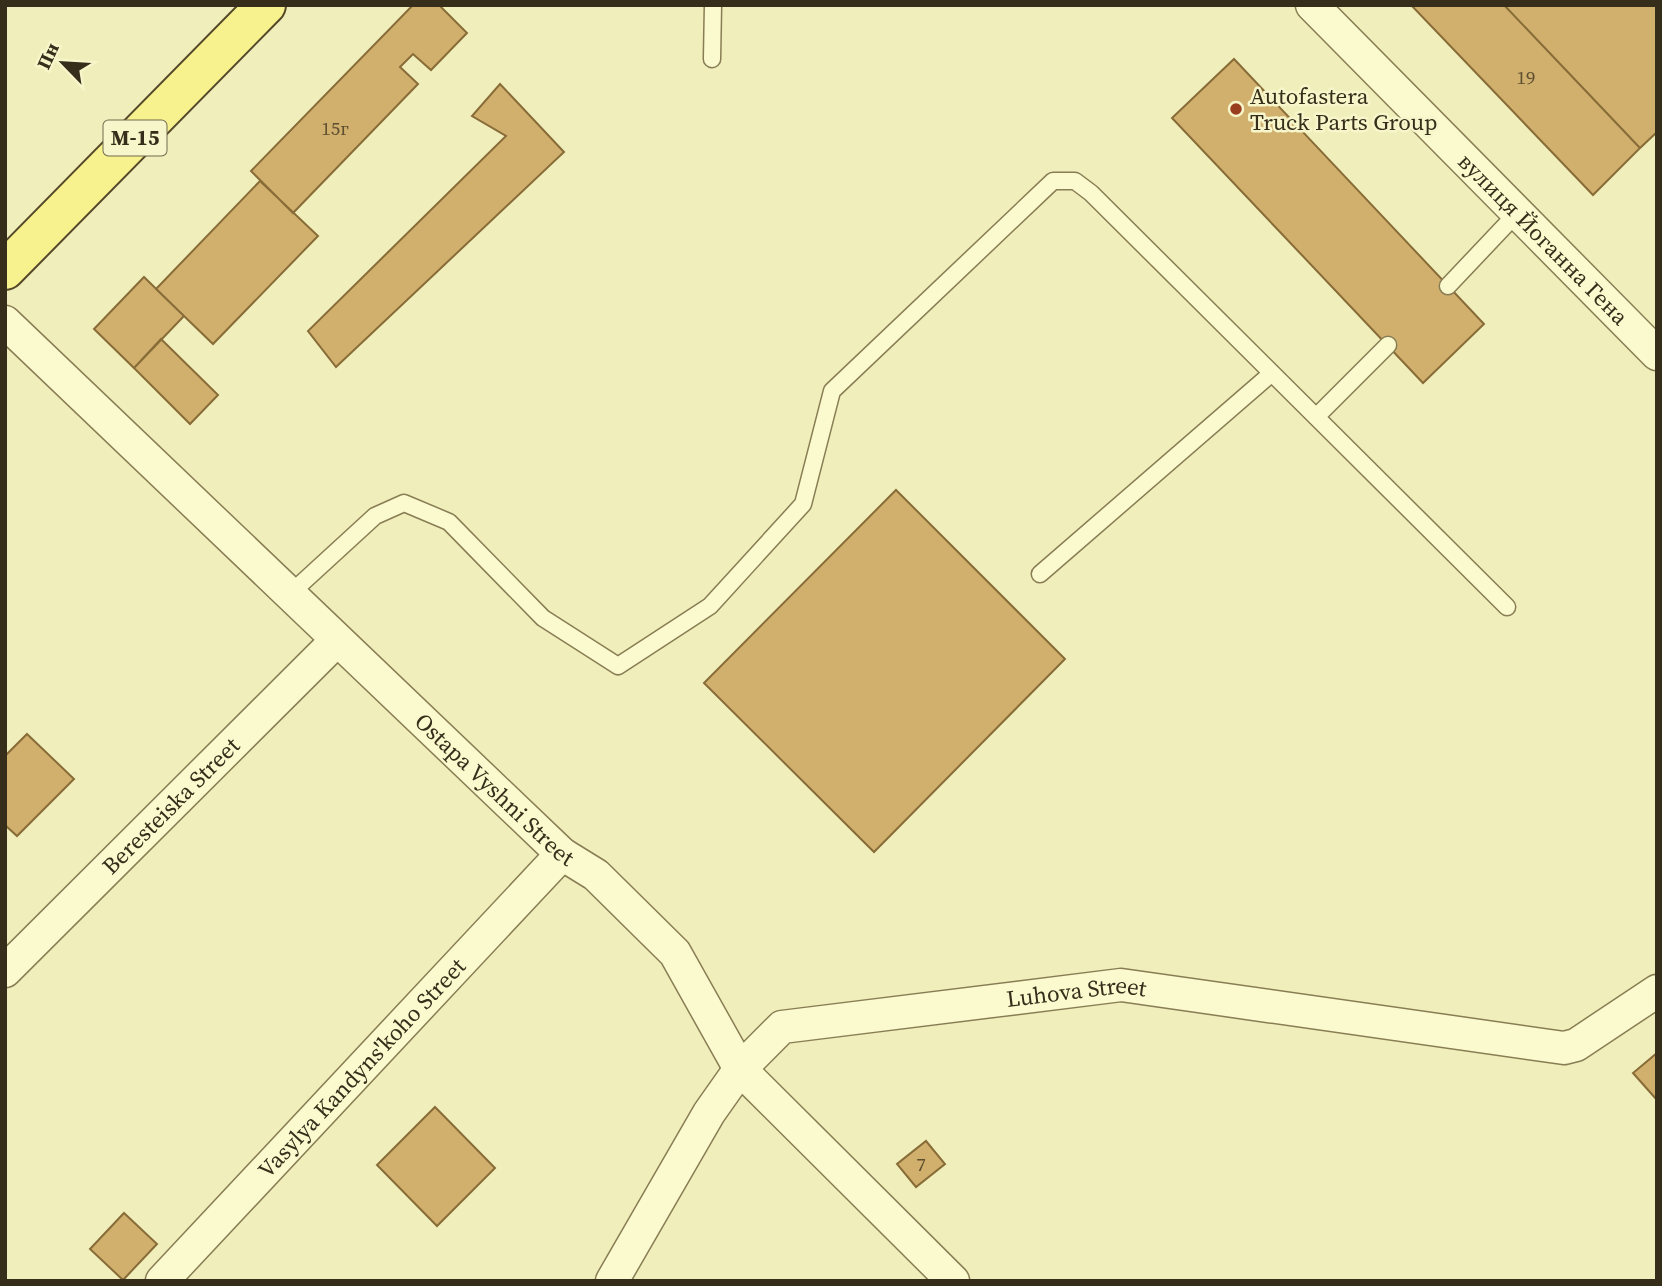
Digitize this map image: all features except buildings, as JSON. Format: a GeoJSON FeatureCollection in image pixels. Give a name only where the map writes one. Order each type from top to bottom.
{"type":"FeatureCollection","features":[{"type":"Feature","properties":{"kind":"main road","name":"М-15"},"geometry":{"type":"LineString","coordinates":[[5,270],[266,5]]}},
{"type":"Feature","properties":{"kind":"street","name":"вулиця Йоганна Гена"},"geometry":{"type":"LineString","coordinates":[[1312,5],[1657,354]]}},
{"type":"Feature","properties":{"kind":"street","name":"Ostapa Vyshni Street"},"geometry":{"type":"LineString","coordinates":[[5,322],[562,854],[596,875],[675,953],[740,1069],[953,1281]]}},
{"type":"Feature","properties":{"kind":"street","name":"Beresteiska Street"},"geometry":{"type":"LineString","coordinates":[[5,971],[337,640]]}},
{"type":"Feature","properties":{"kind":"street","name":"Vasylya Kandyns'koho Street"},"geometry":{"type":"LineString","coordinates":[[163,1281],[562,854]]}},
{"type":"Feature","properties":{"kind":"street","name":"Luhova Street"},"geometry":{"type":"LineString","coordinates":[[612,1281],[709,1112],[740,1069],[782,1027],[1121,985],[1564,1048],[1576,1045],[1657,991]]}},
{"type":"Feature","properties":{"kind":"lane"},"geometry":{"type":"LineString","coordinates":[[712,59],[713,5]]}},
{"type":"Feature","properties":{"kind":"lane"},"geometry":{"type":"LineString","coordinates":[[291,593],[375,516],[404,503],[449,522],[543,618],[618,666],[710,606],[803,504],[832,391],[1053,181],[1075,181],[1091,193],[1507,607]]}},
{"type":"Feature","properties":{"kind":"lane"},"geometry":{"type":"LineString","coordinates":[[1448,286],[1518,212]]}},
{"type":"Feature","properties":{"kind":"lane"},"geometry":{"type":"LineString","coordinates":[[1316,416],[1388,345]]}},
{"type":"Feature","properties":{"kind":"lane"},"geometry":{"type":"LineString","coordinates":[[1040,574],[1272,373]]}},
{"type":"Feature","properties":{"kind":"place","name":"Autofastera Truck Parts Group"},"geometry":{"type":"Point","coordinates":[1236,109]}}]}
